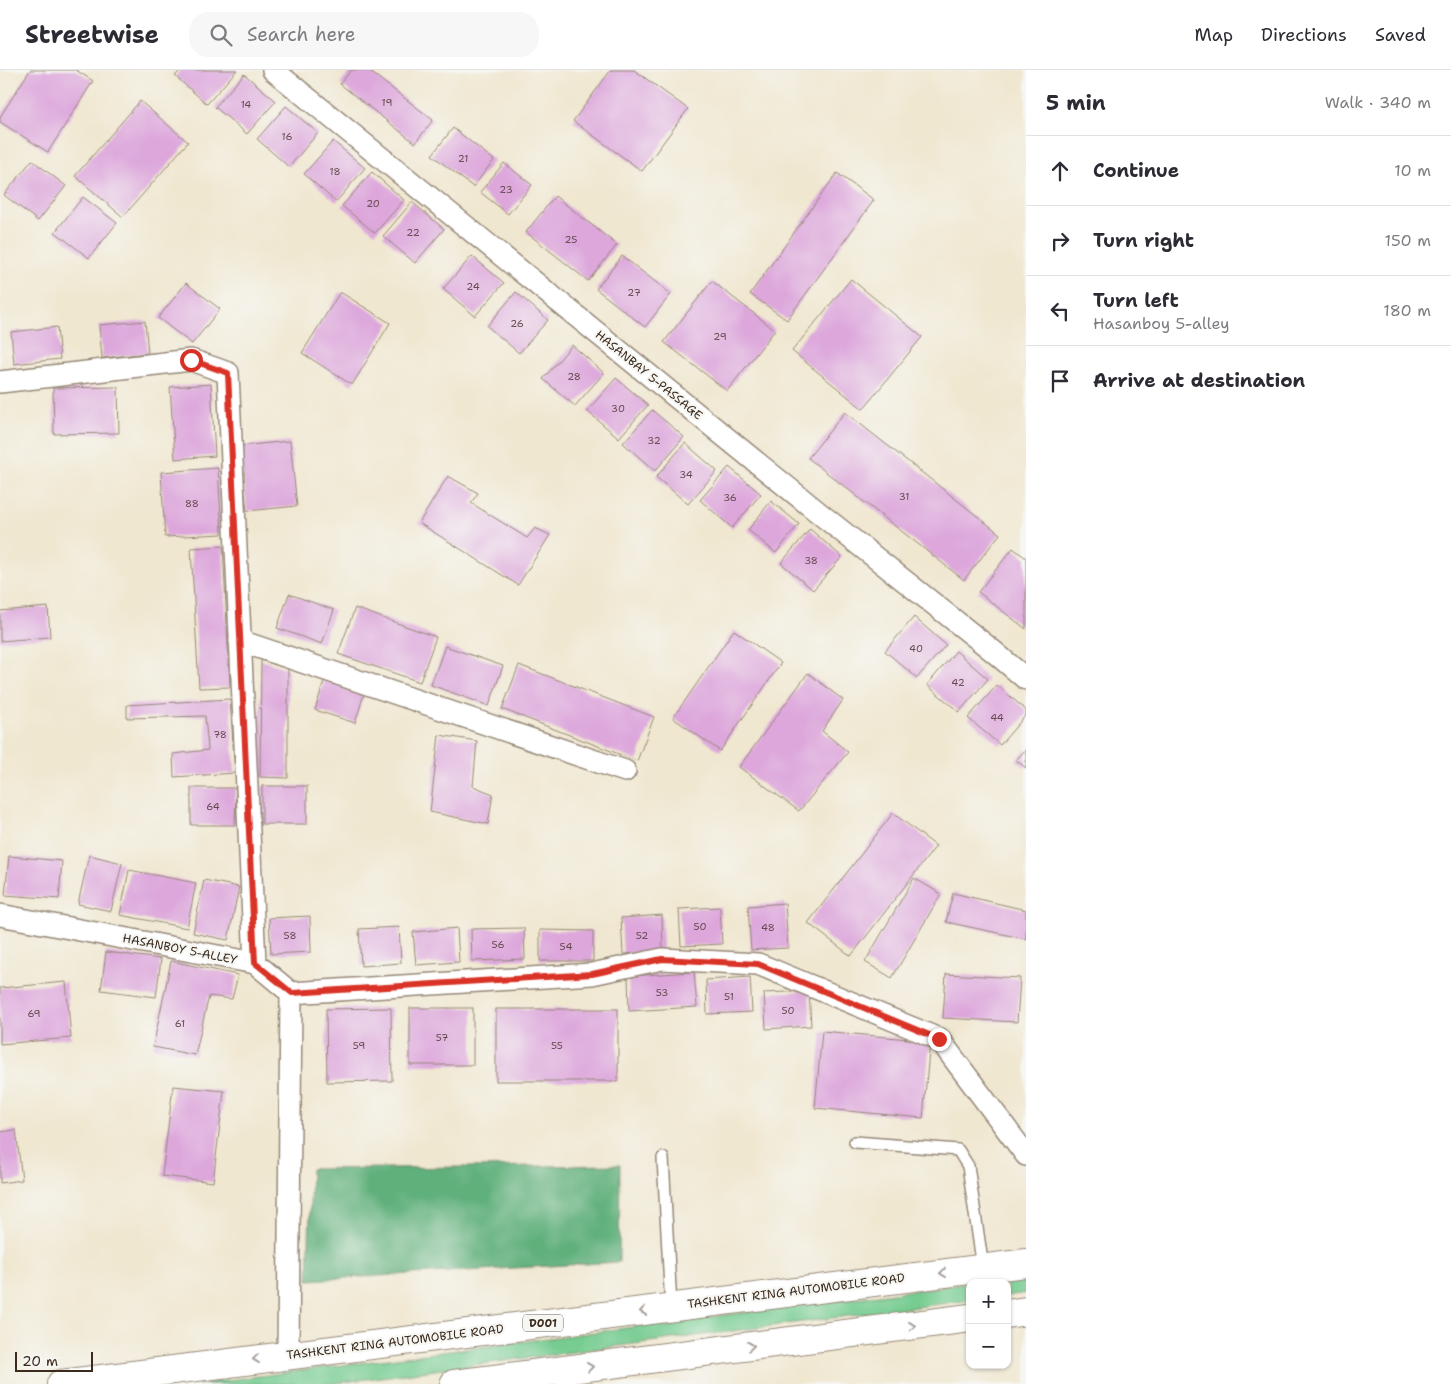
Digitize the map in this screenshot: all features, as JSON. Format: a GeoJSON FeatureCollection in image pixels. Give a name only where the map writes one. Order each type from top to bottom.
{"type":"FeatureCollection","features":[{"type":"Feature","properties":{"kind":"highway","name":"TASHKENT RING AUTOMOBILE ROAD"},"geometry":{"type":"LineString","coordinates":[[61,1384],[1026,1263]]}},
{"type":"Feature","properties":{"kind":"highway"},"geometry":{"type":"LineString","coordinates":[[1011,1313],[1026,1311]]}},
{"type":"Feature","properties":{"kind":"highway"},"geometry":{"type":"LineString","coordinates":[[454,1384],[966,1319]]}},
{"type":"Feature","properties":{"kind":"street","name":"HASANBAY 5-PASSAGE"},"geometry":{"type":"LineString","coordinates":[[273,70],[808,505],[1026,679]]}},
{"type":"Feature","properties":{"kind":"street"},"geometry":{"type":"LineString","coordinates":[[0,382],[191,360],[228,373],[255,963]]}},
{"type":"Feature","properties":{"kind":"street"},"geometry":{"type":"LineString","coordinates":[[240,641],[625,771]]}},
{"type":"Feature","properties":{"kind":"street","name":"HASANBOY 5-ALLEY"},"geometry":{"type":"LineString","coordinates":[[0,915],[255,963],[292,993]]}},
{"type":"Feature","properties":{"kind":"street"},"geometry":{"type":"LineString","coordinates":[[288,1355],[292,993],[592,974],[662,959],[758,964],[939,1039],[1026,1155]]}},
{"type":"Feature","properties":{"kind":"lane"},"geometry":{"type":"LineString","coordinates":[[856,1142],[958,1150],[968,1166],[983,1268]]}},
{"type":"Feature","properties":{"kind":"lane"},"geometry":{"type":"LineString","coordinates":[[663,1158],[671,1307]]}},
{"type":"Feature","properties":{"kind":"green space"},"geometry":{"type":"Polygon","coordinates":[[[620,1165],[619,1262],[308,1280],[311,1169],[620,1165]]]}},
{"type":"Feature","properties":{"kind":"green space"},"geometry":{"type":"Polygon","coordinates":[[[1026,1276],[1026,1293],[1011,1295],[1011,1279],[1004,1279],[1026,1276]]]}},
{"type":"Feature","properties":{"kind":"green space"},"geometry":{"type":"Polygon","coordinates":[[[966,1284],[966,1301],[328,1384],[198,1384],[966,1284]]]}},
{"type":"Feature","properties":{"kind":"building"},"geometry":{"type":"Polygon","coordinates":[[[30,70],[76,70],[93,81],[48,152],[0,122],[0,117],[30,70]]]}},
{"type":"Feature","properties":{"kind":"building"},"geometry":{"type":"Polygon","coordinates":[[[181,70],[237,70],[207,104],[175,76],[181,70]]]}},
{"type":"Feature","properties":{"kind":"building"},"geometry":{"type":"Polygon","coordinates":[[[351,70],[368,70],[433,120],[415,143],[340,84],[351,70]]]}},
{"type":"Feature","properties":{"kind":"building"},"geometry":{"type":"Polygon","coordinates":[[[611,70],[634,70],[688,109],[642,171],[573,121],[611,70]]]}},
{"type":"Feature","properties":{"kind":"building"},"geometry":{"type":"Polygon","coordinates":[[[244,74],[276,101],[247,134],[215,107],[244,74]]]}},
{"type":"Feature","properties":{"kind":"building"},"geometry":{"type":"Polygon","coordinates":[[[140,101],[188,142],[123,217],[75,176],[140,101]]]}},
{"type":"Feature","properties":{"kind":"building"},"geometry":{"type":"Polygon","coordinates":[[[286,106],[318,133],[289,167],[257,139],[286,106]]]}},
{"type":"Feature","properties":{"kind":"building"},"geometry":{"type":"Polygon","coordinates":[[[453,128],[494,160],[473,187],[432,155],[453,128]]]}},
{"type":"Feature","properties":{"kind":"building"},"geometry":{"type":"Polygon","coordinates":[[[333,141],[365,168],[336,202],[304,174],[333,141]]]}},
{"type":"Feature","properties":{"kind":"building"},"geometry":{"type":"Polygon","coordinates":[[[32,160],[66,186],[38,221],[4,195],[32,160]]]}},
{"type":"Feature","properties":{"kind":"building"},"geometry":{"type":"Polygon","coordinates":[[[504,163],[532,185],[508,214],[480,192],[504,163]]]}},
{"type":"Feature","properties":{"kind":"building"},"geometry":{"type":"Polygon","coordinates":[[[372,172],[404,200],[375,233],[342,206],[372,172]]]}},
{"type":"Feature","properties":{"kind":"building"},"geometry":{"type":"Polygon","coordinates":[[[837,173],[874,200],[787,320],[750,294],[837,173]]]}},
{"type":"Feature","properties":{"kind":"building"},"geometry":{"type":"Polygon","coordinates":[[[555,196],[617,245],[588,281],[526,232],[555,196]]]}},
{"type":"Feature","properties":{"kind":"building"},"geometry":{"type":"Polygon","coordinates":[[[83,197],[117,223],[89,258],[55,232],[83,197]]]}},
{"type":"Feature","properties":{"kind":"building"},"geometry":{"type":"Polygon","coordinates":[[[412,202],[444,229],[415,263],[383,236],[412,202]]]}},
{"type":"Feature","properties":{"kind":"building"},"geometry":{"type":"Polygon","coordinates":[[[472,256],[504,283],[475,316],[443,289],[472,256]]]}},
{"type":"Feature","properties":{"kind":"building"},"geometry":{"type":"Polygon","coordinates":[[[622,256],[671,294],[645,327],[596,289],[622,256]]]}},
{"type":"Feature","properties":{"kind":"building"},"geometry":{"type":"Polygon","coordinates":[[[851,279],[922,337],[863,409],[792,351],[851,279]]]}},
{"type":"Feature","properties":{"kind":"building"},"geometry":{"type":"Polygon","coordinates":[[[712,281],[775,330],[727,391],[664,342],[712,281]]]}},
{"type":"Feature","properties":{"kind":"building"},"geometry":{"type":"Polygon","coordinates":[[[186,283],[220,309],[192,344],[158,318],[186,283]]]}},
{"type":"Feature","properties":{"kind":"building"},"geometry":{"type":"Polygon","coordinates":[[[340,292],[390,323],[352,385],[302,353],[340,292]]]}},
{"type":"Feature","properties":{"kind":"building"},"geometry":{"type":"Polygon","coordinates":[[[516,292],[548,320],[519,353],[487,326],[516,292]]]}},
{"type":"Feature","properties":{"kind":"building"},"geometry":{"type":"Polygon","coordinates":[[[145,321],[148,353],[102,358],[99,325],[145,321]]]}},
{"type":"Feature","properties":{"kind":"building"},"geometry":{"type":"Polygon","coordinates":[[[57,327],[60,359],[14,364],[11,332],[57,327]]]}},
{"type":"Feature","properties":{"kind":"building"},"geometry":{"type":"Polygon","coordinates":[[[572,345],[604,373],[575,406],[543,379],[572,345]]]}},
{"type":"Feature","properties":{"kind":"building"},"geometry":{"type":"Polygon","coordinates":[[[616,378],[648,405],[619,438],[587,411],[616,378]]]}},
{"type":"Feature","properties":{"kind":"building"},"geometry":{"type":"Polygon","coordinates":[[[211,384],[215,456],[175,459],[170,387],[211,384]]]}},
{"type":"Feature","properties":{"kind":"building"},"geometry":{"type":"Polygon","coordinates":[[[118,387],[119,433],[54,434],[53,388],[118,387]]]}},
{"type":"Feature","properties":{"kind":"building"},"geometry":{"type":"Polygon","coordinates":[[[652,410],[684,437],[655,471],[623,443],[652,410]]]}},
{"type":"Feature","properties":{"kind":"building"},"geometry":{"type":"Polygon","coordinates":[[[845,412],[1000,534],[964,580],[808,458],[845,412]]]}},
{"type":"Feature","properties":{"kind":"building"},"geometry":{"type":"Polygon","coordinates":[[[290,441],[297,506],[247,511],[240,446],[290,441]]]}},
{"type":"Feature","properties":{"kind":"building"},"geometry":{"type":"Polygon","coordinates":[[[685,443],[717,471],[688,504],[656,477],[685,443]]]}},
{"type":"Feature","properties":{"kind":"building"},"geometry":{"type":"Polygon","coordinates":[[[729,467],[761,494],[732,528],[700,500],[729,467]]]}},
{"type":"Feature","properties":{"kind":"building"},"geometry":{"type":"Polygon","coordinates":[[[218,468],[222,534],[165,537],[161,472],[218,468]]]}},
{"type":"Feature","properties":{"kind":"building"},"geometry":{"type":"Polygon","coordinates":[[[448,476],[478,493],[471,503],[527,538],[535,528],[550,535],[518,585],[419,523],[448,476]]]}},
{"type":"Feature","properties":{"kind":"building"},"geometry":{"type":"Polygon","coordinates":[[[771,501],[799,524],[776,553],[748,530],[771,501]]]}},
{"type":"Feature","properties":{"kind":"building"},"geometry":{"type":"Polygon","coordinates":[[[810,529],[842,557],[813,590],[781,563],[810,529]]]}},
{"type":"Feature","properties":{"kind":"building"},"geometry":{"type":"Polygon","coordinates":[[[223,546],[230,687],[199,688],[191,548],[223,546]]]}},
{"type":"Feature","properties":{"kind":"building"},"geometry":{"type":"Polygon","coordinates":[[[1013,548],[1026,558],[1026,629],[978,592],[1013,548]]]}},
{"type":"Feature","properties":{"kind":"building"},"geometry":{"type":"Polygon","coordinates":[[[289,594],[334,610],[322,644],[277,628],[289,594]]]}},
{"type":"Feature","properties":{"kind":"building"},"geometry":{"type":"Polygon","coordinates":[[[48,607],[50,637],[0,641],[0,611],[48,607]]]}},
{"type":"Feature","properties":{"kind":"building"},"geometry":{"type":"Polygon","coordinates":[[[355,608],[436,637],[420,682],[338,654],[355,608]]]}},
{"type":"Feature","properties":{"kind":"building"},"geometry":{"type":"Polygon","coordinates":[[[914,617],[946,645],[917,678],[885,651],[914,617]]]}},
{"type":"Feature","properties":{"kind":"building"},"geometry":{"type":"Polygon","coordinates":[[[734,630],[781,663],[720,751],[673,718],[734,630]]]}},
{"type":"Feature","properties":{"kind":"building"},"geometry":{"type":"Polygon","coordinates":[[[445,646],[503,666],[489,706],[431,685],[445,646]]]}},
{"type":"Feature","properties":{"kind":"building"},"geometry":{"type":"Polygon","coordinates":[[[956,651],[988,679],[959,712],[927,685],[956,651]]]}},
{"type":"Feature","properties":{"kind":"building"},"geometry":{"type":"Polygon","coordinates":[[[261,660],[288,669],[288,778],[260,777],[261,660]]]}},
{"type":"Feature","properties":{"kind":"building"},"geometry":{"type":"Polygon","coordinates":[[[519,665],[654,717],[637,761],[502,709],[519,665]]]}},
{"type":"Feature","properties":{"kind":"building"},"geometry":{"type":"Polygon","coordinates":[[[808,673],[843,700],[822,731],[848,752],[799,811],[739,767],[808,673]]]}},
{"type":"Feature","properties":{"kind":"building"},"geometry":{"type":"Polygon","coordinates":[[[325,678],[365,691],[355,723],[315,710],[325,678]]]}},
{"type":"Feature","properties":{"kind":"building"},"geometry":{"type":"Polygon","coordinates":[[[997,685],[1026,710],[1026,715],[1000,745],[968,718],[997,685]]]}},
{"type":"Feature","properties":{"kind":"building"},"geometry":{"type":"Polygon","coordinates":[[[230,699],[235,773],[174,777],[173,754],[208,750],[205,716],[127,718],[127,705],[230,699]]]}},
{"type":"Feature","properties":{"kind":"building"},"geometry":{"type":"Polygon","coordinates":[[[439,735],[477,741],[473,786],[493,794],[488,824],[430,812],[439,735]]]}},
{"type":"Feature","properties":{"kind":"building"},"geometry":{"type":"Polygon","coordinates":[[[1026,749],[1026,768],[1016,760],[1026,749]]]}},
{"type":"Feature","properties":{"kind":"building"},"geometry":{"type":"Polygon","coordinates":[[[262,786],[307,786],[307,824],[262,824],[262,786]]]}},
{"type":"Feature","properties":{"kind":"building"},"geometry":{"type":"Polygon","coordinates":[[[191,788],[236,788],[235,825],[191,825],[191,788]]]}},
{"type":"Feature","properties":{"kind":"building"},"geometry":{"type":"Polygon","coordinates":[[[893,813],[936,846],[851,956],[808,923],[893,813]]]}},
{"type":"Feature","properties":{"kind":"building"},"geometry":{"type":"Polygon","coordinates":[[[89,855],[122,863],[111,911],[78,904],[89,855]]]}},
{"type":"Feature","properties":{"kind":"building"},"geometry":{"type":"Polygon","coordinates":[[[9,856],[62,861],[59,899],[5,895],[9,856]]]}},
{"type":"Feature","properties":{"kind":"building"},"geometry":{"type":"Polygon","coordinates":[[[129,870],[196,883],[187,928],[120,915],[129,870]]]}},
{"type":"Feature","properties":{"kind":"building"},"geometry":{"type":"Polygon","coordinates":[[[914,878],[941,894],[892,978],[865,962],[914,878]]]}},
{"type":"Feature","properties":{"kind":"building"},"geometry":{"type":"Polygon","coordinates":[[[204,880],[239,887],[228,940],[193,933],[204,880]]]}},
{"type":"Feature","properties":{"kind":"building"},"geometry":{"type":"Polygon","coordinates":[[[953,893],[1026,910],[1026,939],[946,922],[953,893]]]}},
{"type":"Feature","properties":{"kind":"building"},"geometry":{"type":"Polygon","coordinates":[[[785,903],[788,948],[751,950],[748,906],[785,903]]]}},
{"type":"Feature","properties":{"kind":"building"},"geometry":{"type":"Polygon","coordinates":[[[720,907],[722,944],[681,946],[679,909],[720,907]]]}},
{"type":"Feature","properties":{"kind":"building"},"geometry":{"type":"Polygon","coordinates":[[[662,915],[663,952],[623,954],[621,918],[662,915]]]}},
{"type":"Feature","properties":{"kind":"building"},"geometry":{"type":"Polygon","coordinates":[[[310,916],[311,952],[271,954],[269,918],[310,916]]]}},
{"type":"Feature","properties":{"kind":"building"},"geometry":{"type":"Polygon","coordinates":[[[399,927],[401,963],[361,966],[359,929],[399,927]]]}},
{"type":"Feature","properties":{"kind":"building"},"geometry":{"type":"Polygon","coordinates":[[[457,928],[459,962],[416,965],[413,932],[457,928]]]}},
{"type":"Feature","properties":{"kind":"building"},"geometry":{"type":"Polygon","coordinates":[[[524,928],[525,959],[472,961],[471,929],[524,928]]]}},
{"type":"Feature","properties":{"kind":"building"},"geometry":{"type":"Polygon","coordinates":[[[540,930],[593,931],[593,961],[540,961],[540,930]]]}},
{"type":"Feature","properties":{"kind":"building"},"geometry":{"type":"Polygon","coordinates":[[[106,952],[161,959],[156,997],[101,990],[106,952]]]}},
{"type":"Feature","properties":{"kind":"building"},"geometry":{"type":"Polygon","coordinates":[[[171,961],[238,975],[232,999],[209,996],[195,1055],[153,1047],[171,961]]]}},
{"type":"Feature","properties":{"kind":"building"},"geometry":{"type":"Polygon","coordinates":[[[694,972],[697,1007],[629,1011],[628,976],[694,972]]]}},
{"type":"Feature","properties":{"kind":"building"},"geometry":{"type":"Polygon","coordinates":[[[946,974],[1020,978],[1017,1022],[943,1018],[946,974]]]}},
{"type":"Feature","properties":{"kind":"building"},"geometry":{"type":"Polygon","coordinates":[[[750,977],[752,1012],[707,1014],[706,980],[750,977]]]}},
{"type":"Feature","properties":{"kind":"building"},"geometry":{"type":"Polygon","coordinates":[[[66,982],[71,1038],[0,1044],[0,988],[66,982]]]}},
{"type":"Feature","properties":{"kind":"building"},"geometry":{"type":"Polygon","coordinates":[[[809,991],[811,1026],[766,1029],[764,993],[809,991]]]}},
{"type":"Feature","properties":{"kind":"building"},"geometry":{"type":"Polygon","coordinates":[[[391,1008],[392,1081],[327,1082],[326,1009],[391,1008]]]}},
{"type":"Feature","properties":{"kind":"building"},"geometry":{"type":"Polygon","coordinates":[[[410,1008],[473,1008],[473,1065],[410,1065],[410,1008]]]}},
{"type":"Feature","properties":{"kind":"building"},"geometry":{"type":"Polygon","coordinates":[[[496,1009],[618,1009],[618,1081],[496,1081],[496,1009]]]}},
{"type":"Feature","properties":{"kind":"building"},"geometry":{"type":"Polygon","coordinates":[[[822,1031],[930,1041],[923,1118],[815,1108],[822,1031]]]}},
{"type":"Feature","properties":{"kind":"building"},"geometry":{"type":"Polygon","coordinates":[[[173,1086],[224,1091],[213,1182],[162,1176],[173,1086]]]}},
{"type":"Feature","properties":{"kind":"building"},"geometry":{"type":"Polygon","coordinates":[[[16,1130],[22,1180],[0,1183],[0,1132],[16,1130]]]}},
{"type":"Feature","properties":{"kind":"route"},"geometry":{"type":"LineString","coordinates":[[191,360],[228,373],[255,963],[292,993],[592,974],[662,959],[758,964],[939,1039]]}}]}
